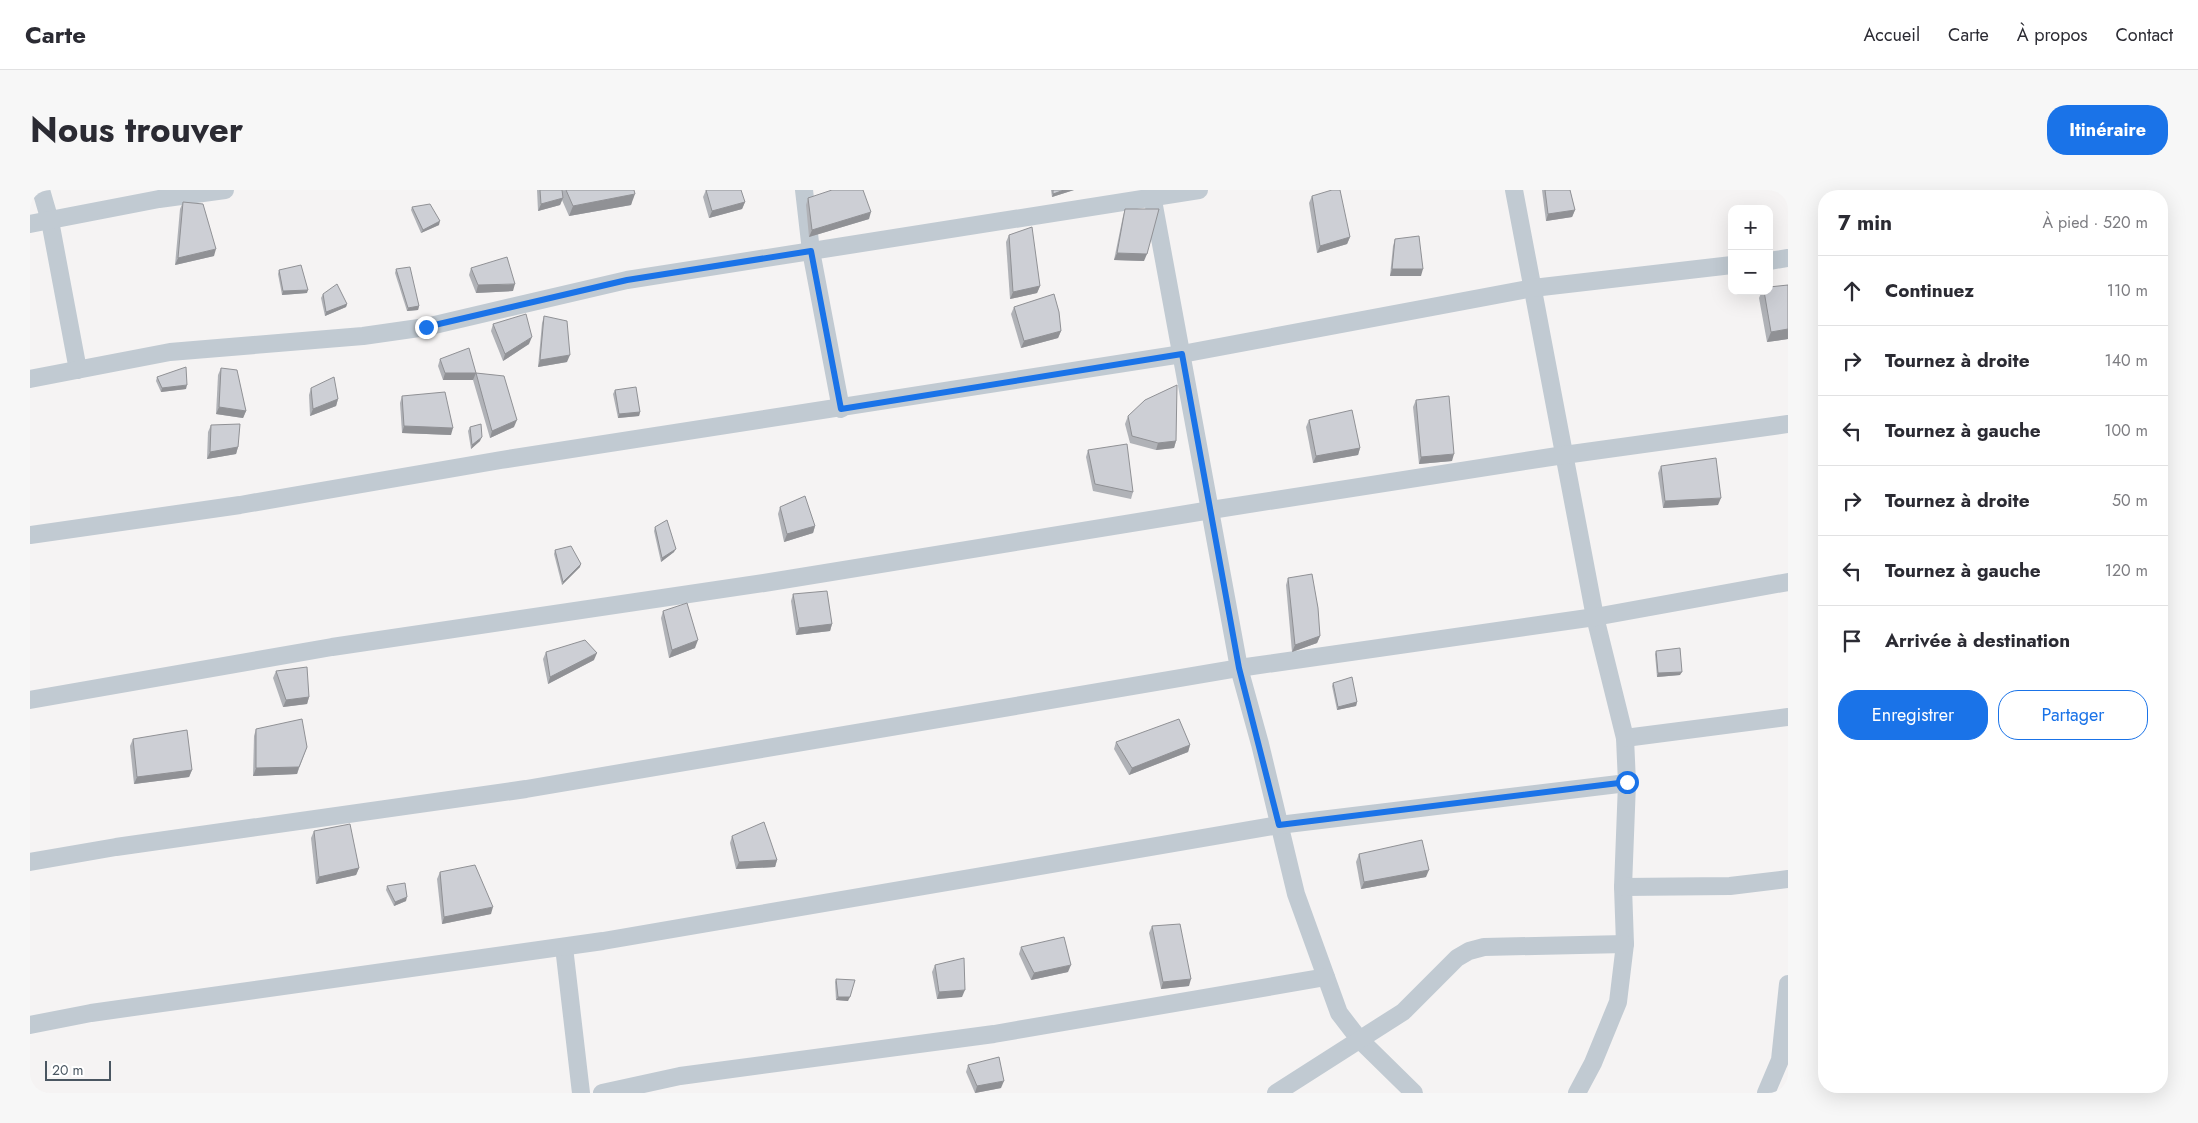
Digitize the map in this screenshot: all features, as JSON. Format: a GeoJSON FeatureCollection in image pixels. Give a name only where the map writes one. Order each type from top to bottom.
{"type":"FeatureCollection","features":[{"type":"Feature","properties":{"kind":"street"},"geometry":{"type":"LineString","coordinates":[[41,190],[50,221],[78,370]]}},
{"type":"Feature","properties":{"kind":"street"},"geometry":{"type":"LineString","coordinates":[[30,224],[159,199],[225,190]]}},
{"type":"Feature","properties":{"kind":"street"},"geometry":{"type":"LineString","coordinates":[[804,190],[811,251],[841,409]]}},
{"type":"Feature","properties":{"kind":"street"},"geometry":{"type":"LineString","coordinates":[[30,379],[170,352],[363,336],[426,327],[627,280],[1152,194],[1199,190]]}},
{"type":"Feature","properties":{"kind":"street"},"geometry":{"type":"LineString","coordinates":[[1514,190],[1595,616],[1625,738],[1627,782],[1623,887],[1625,944],[1618,1002],[1593,1063],[1577,1093]]}},
{"type":"Feature","properties":{"kind":"street"},"geometry":{"type":"LineString","coordinates":[[1152,194],[1239,668],[1296,894],[1339,1013],[1359,1039],[1414,1093]]}},
{"type":"Feature","properties":{"kind":"street"},"geometry":{"type":"LineString","coordinates":[[1773,260],[1788,258]]}},
{"type":"Feature","properties":{"kind":"street"},"geometry":{"type":"LineString","coordinates":[[30,535],[240,505],[501,460],[841,409],[1182,354],[1533,288],[1728,265]]}},
{"type":"Feature","properties":{"kind":"street"},"geometry":{"type":"LineString","coordinates":[[30,700],[332,647],[764,583],[1210,510],[1564,455],[1788,424]]}},
{"type":"Feature","properties":{"kind":"street"},"geometry":{"type":"LineString","coordinates":[[30,862],[526,789],[1239,668],[1595,616],[1788,582]]}},
{"type":"Feature","properties":{"kind":"street"},"geometry":{"type":"LineString","coordinates":[[1625,738],[1788,716]]}},
{"type":"Feature","properties":{"kind":"street"},"geometry":{"type":"LineString","coordinates":[[30,1025],[92,1013],[564,947],[927,887],[1279,825],[1627,782]]}},
{"type":"Feature","properties":{"kind":"street"},"geometry":{"type":"LineString","coordinates":[[1623,887],[1730,886],[1788,879]]}},
{"type":"Feature","properties":{"kind":"street"},"geometry":{"type":"LineString","coordinates":[[1276,1093],[1403,1012],[1457,958],[1469,951],[1484,947],[1625,944]]}},
{"type":"Feature","properties":{"kind":"street"},"geometry":{"type":"LineString","coordinates":[[564,947],[580,1093]]}},
{"type":"Feature","properties":{"kind":"street"},"geometry":{"type":"LineString","coordinates":[[602,1093],[680,1076],[994,1034],[1326,977]]}},
{"type":"Feature","properties":{"kind":"street"},"geometry":{"type":"LineString","coordinates":[[1766,1093],[1780,1060],[1788,984]]}},
{"type":"Feature","properties":{"kind":"building"},"geometry":{"type":"Polygon","coordinates":[[[540,190],[562,190],[563,198],[541,204],[540,190]]]}},
{"type":"Feature","properties":{"kind":"building"},"geometry":{"type":"Polygon","coordinates":[[[566,190],[634,190],[635,194],[573,206],[566,190]]]}},
{"type":"Feature","properties":{"kind":"building"},"geometry":{"type":"Polygon","coordinates":[[[706,190],[741,190],[745,202],[712,211],[706,190]]]}},
{"type":"Feature","properties":{"kind":"building"},"geometry":{"type":"Polygon","coordinates":[[[832,190],[863,190],[871,212],[812,230],[808,198],[832,190]]]}},
{"type":"Feature","properties":{"kind":"building"},"geometry":{"type":"Polygon","coordinates":[[[1053,190],[1064,190],[1053,194],[1053,190]]]}},
{"type":"Feature","properties":{"kind":"building"},"geometry":{"type":"Polygon","coordinates":[[[1332,190],[1340,190],[1350,237],[1320,246],[1312,196],[1332,190]]]}},
{"type":"Feature","properties":{"kind":"building"},"geometry":{"type":"Polygon","coordinates":[[[1545,190],[1570,190],[1575,210],[1548,214],[1545,190]]]}},
{"type":"Feature","properties":{"kind":"building"},"geometry":{"type":"Polygon","coordinates":[[[183,202],[203,204],[216,249],[178,258],[183,202]]]}},
{"type":"Feature","properties":{"kind":"building"},"geometry":{"type":"Polygon","coordinates":[[[430,204],[440,221],[423,230],[412,207],[430,204]]]}},
{"type":"Feature","properties":{"kind":"building"},"geometry":{"type":"Polygon","coordinates":[[[1125,209],[1159,209],[1147,254],[1117,253],[1125,209]]]}},
{"type":"Feature","properties":{"kind":"building"},"geometry":{"type":"Polygon","coordinates":[[[1032,227],[1040,286],[1013,292],[1009,235],[1032,227]]]}},
{"type":"Feature","properties":{"kind":"building"},"geometry":{"type":"Polygon","coordinates":[[[1419,236],[1423,269],[1392,269],[1395,239],[1419,236]]]}},
{"type":"Feature","properties":{"kind":"building"},"geometry":{"type":"Polygon","coordinates":[[[507,257],[515,284],[478,285],[471,268],[507,257]]]}},
{"type":"Feature","properties":{"kind":"building"},"geometry":{"type":"Polygon","coordinates":[[[301,265],[308,290],[283,291],[279,270],[301,265]]]}},
{"type":"Feature","properties":{"kind":"building"},"geometry":{"type":"Polygon","coordinates":[[[410,267],[419,306],[408,308],[396,269],[410,267]]]}},
{"type":"Feature","properties":{"kind":"building"},"geometry":{"type":"Polygon","coordinates":[[[337,284],[347,304],[326,312],[323,294],[337,284]]]}},
{"type":"Feature","properties":{"kind":"building"},"geometry":{"type":"Polygon","coordinates":[[[1788,285],[1788,329],[1771,332],[1765,295],[1773,295],[1773,287],[1788,285]]]}},
{"type":"Feature","properties":{"kind":"building"},"geometry":{"type":"Polygon","coordinates":[[[1054,294],[1059,312],[1061,331],[1024,341],[1014,307],[1054,294]]]}},
{"type":"Feature","properties":{"kind":"building"},"geometry":{"type":"Polygon","coordinates":[[[526,314],[532,337],[505,354],[493,324],[526,314]]]}},
{"type":"Feature","properties":{"kind":"building"},"geometry":{"type":"Polygon","coordinates":[[[544,316],[567,321],[570,355],[540,360],[544,316]]]}},
{"type":"Feature","properties":{"kind":"building"},"geometry":{"type":"Polygon","coordinates":[[[469,348],[476,373],[445,373],[440,359],[469,348]]]}},
{"type":"Feature","properties":{"kind":"building"},"geometry":{"type":"Polygon","coordinates":[[[186,367],[187,385],[162,388],[157,377],[186,367]]]}},
{"type":"Feature","properties":{"kind":"building"},"geometry":{"type":"Polygon","coordinates":[[[221,368],[237,370],[246,411],[219,407],[221,368]]]}},
{"type":"Feature","properties":{"kind":"building"},"geometry":{"type":"Polygon","coordinates":[[[476,373],[504,376],[517,420],[492,431],[476,373]]]}},
{"type":"Feature","properties":{"kind":"building"},"geometry":{"type":"Polygon","coordinates":[[[334,377],[338,399],[313,409],[311,388],[334,377]]]}},
{"type":"Feature","properties":{"kind":"building"},"geometry":{"type":"Polygon","coordinates":[[[1177,385],[1176,441],[1158,443],[1132,436],[1128,416],[1145,400],[1177,385]]]}},
{"type":"Feature","properties":{"kind":"building"},"geometry":{"type":"Polygon","coordinates":[[[636,387],[640,412],[619,414],[615,390],[636,387]]]}},
{"type":"Feature","properties":{"kind":"building"},"geometry":{"type":"Polygon","coordinates":[[[445,392],[453,428],[404,426],[402,396],[445,392]]]}},
{"type":"Feature","properties":{"kind":"building"},"geometry":{"type":"Polygon","coordinates":[[[1449,396],[1454,454],[1421,457],[1416,400],[1449,396]]]}},
{"type":"Feature","properties":{"kind":"building"},"geometry":{"type":"Polygon","coordinates":[[[1352,410],[1360,448],[1316,456],[1309,420],[1352,410]]]}},
{"type":"Feature","properties":{"kind":"building"},"geometry":{"type":"Polygon","coordinates":[[[240,424],[238,447],[210,452],[211,425],[240,424]]]}},
{"type":"Feature","properties":{"kind":"building"},"geometry":{"type":"Polygon","coordinates":[[[481,424],[482,437],[472,445],[470,427],[481,424]]]}},
{"type":"Feature","properties":{"kind":"building"},"geometry":{"type":"Polygon","coordinates":[[[1127,444],[1133,492],[1095,484],[1088,450],[1127,444]]]}},
{"type":"Feature","properties":{"kind":"building"},"geometry":{"type":"Polygon","coordinates":[[[1716,458],[1721,498],[1665,501],[1661,466],[1716,458]]]}},
{"type":"Feature","properties":{"kind":"building"},"geometry":{"type":"Polygon","coordinates":[[[805,496],[815,526],[787,534],[780,507],[805,496]]]}},
{"type":"Feature","properties":{"kind":"building"},"geometry":{"type":"Polygon","coordinates":[[[667,520],[676,549],[662,558],[655,527],[667,520]]]}},
{"type":"Feature","properties":{"kind":"building"},"geometry":{"type":"Polygon","coordinates":[[[571,546],[581,564],[563,582],[555,550],[571,546]]]}},
{"type":"Feature","properties":{"kind":"building"},"geometry":{"type":"Polygon","coordinates":[[[1312,574],[1318,608],[1320,636],[1295,645],[1288,578],[1312,574]]]}},
{"type":"Feature","properties":{"kind":"building"},"geometry":{"type":"Polygon","coordinates":[[[827,591],[832,624],[799,628],[793,594],[827,591]]]}},
{"type":"Feature","properties":{"kind":"building"},"geometry":{"type":"Polygon","coordinates":[[[687,603],[698,640],[672,650],[663,611],[687,603]]]}},
{"type":"Feature","properties":{"kind":"building"},"geometry":{"type":"Polygon","coordinates":[[[585,640],[597,653],[550,677],[546,652],[585,640]]]}},
{"type":"Feature","properties":{"kind":"building"},"geometry":{"type":"Polygon","coordinates":[[[1680,648],[1682,672],[1658,673],[1656,651],[1680,648]]]}},
{"type":"Feature","properties":{"kind":"building"},"geometry":{"type":"Polygon","coordinates":[[[307,667],[309,697],[286,700],[276,671],[307,667]]]}},
{"type":"Feature","properties":{"kind":"building"},"geometry":{"type":"Polygon","coordinates":[[[1352,677],[1357,702],[1338,707],[1333,683],[1352,677]]]}},
{"type":"Feature","properties":{"kind":"building"},"geometry":{"type":"Polygon","coordinates":[[[302,719],[307,747],[299,767],[256,768],[256,729],[302,719]]]}},
{"type":"Feature","properties":{"kind":"building"},"geometry":{"type":"Polygon","coordinates":[[[1179,719],[1190,745],[1132,768],[1116,742],[1179,719]]]}},
{"type":"Feature","properties":{"kind":"building"},"geometry":{"type":"Polygon","coordinates":[[[187,730],[192,770],[137,777],[133,739],[187,730]]]}},
{"type":"Feature","properties":{"kind":"building"},"geometry":{"type":"Polygon","coordinates":[[[764,822],[777,860],[739,862],[732,836],[764,822]]]}},
{"type":"Feature","properties":{"kind":"building"},"geometry":{"type":"Polygon","coordinates":[[[350,824],[359,868],[319,877],[314,831],[350,824]]]}},
{"type":"Feature","properties":{"kind":"building"},"geometry":{"type":"Polygon","coordinates":[[[1422,840],[1429,870],[1364,882],[1359,854],[1422,840]]]}},
{"type":"Feature","properties":{"kind":"building"},"geometry":{"type":"Polygon","coordinates":[[[475,865],[493,907],[444,917],[440,872],[475,865]]]}},
{"type":"Feature","properties":{"kind":"building"},"geometry":{"type":"Polygon","coordinates":[[[405,883],[407,897],[395,902],[387,886],[405,883]]]}},
{"type":"Feature","properties":{"kind":"building"},"geometry":{"type":"Polygon","coordinates":[[[1180,924],[1191,979],[1163,982],[1152,926],[1180,924]]]}},
{"type":"Feature","properties":{"kind":"building"},"geometry":{"type":"Polygon","coordinates":[[[1064,937],[1071,965],[1034,973],[1021,947],[1064,937]]]}},
{"type":"Feature","properties":{"kind":"building"},"geometry":{"type":"Polygon","coordinates":[[[964,958],[965,990],[939,992],[935,965],[964,958]]]}},
{"type":"Feature","properties":{"kind":"building"},"geometry":{"type":"Polygon","coordinates":[[[836,979],[855,980],[850,997],[838,997],[836,979]]]}},
{"type":"Feature","properties":{"kind":"building"},"geometry":{"type":"Polygon","coordinates":[[[999,1057],[1004,1081],[977,1086],[968,1065],[999,1057]]]}},
{"type":"Feature","properties":{"kind":"route"},"geometry":{"type":"LineString","coordinates":[[426,327],[627,280],[811,251],[841,409],[1182,354],[1239,668],[1260,744],[1279,825],[1627,782]]}}]}
